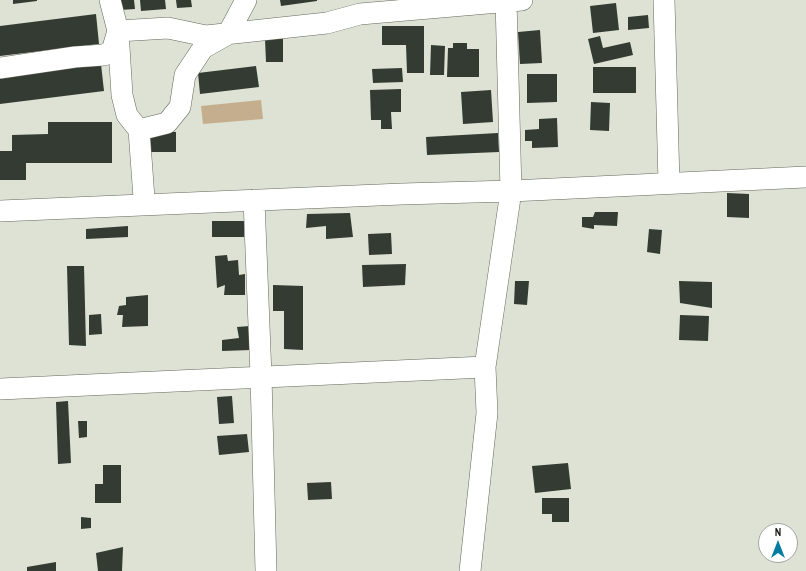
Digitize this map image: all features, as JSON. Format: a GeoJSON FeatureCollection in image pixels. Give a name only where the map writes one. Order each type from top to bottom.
{"type":"FeatureCollection","features":[{"type":"Feature","properties":{"kind":"street"},"geometry":{"type":"LineString","coordinates":[[110,0],[118,31],[122,95],[127,115],[139,130],[144,198]]}},
{"type":"Feature","properties":{"kind":"street"},"geometry":{"type":"LineString","coordinates":[[139,130],[167,123],[180,107],[185,75],[203,48],[228,34],[246,0]]}},
{"type":"Feature","properties":{"kind":"street"},"geometry":{"type":"LineString","coordinates":[[118,31],[168,28],[206,36],[328,23],[351,8],[360,14],[511,0],[511,191],[485,367],[487,413],[470,571]]}},
{"type":"Feature","properties":{"kind":"street"},"geometry":{"type":"LineString","coordinates":[[664,0],[669,183]]}},
{"type":"Feature","properties":{"kind":"street"},"geometry":{"type":"LineString","coordinates":[[0,68],[75,57],[104,55],[112,51],[118,31]]}},
{"type":"Feature","properties":{"kind":"street"},"geometry":{"type":"LineString","coordinates":[[0,212],[254,200],[511,191],[806,178]]}},
{"type":"Feature","properties":{"kind":"street"},"geometry":{"type":"LineString","coordinates":[[254,200],[261,376],[266,571]]}},
{"type":"Feature","properties":{"kind":"street"},"geometry":{"type":"LineString","coordinates":[[0,389],[485,367]]}},
{"type":"Feature","properties":{"kind":"shaded area"},"geometry":{"type":"Polygon","coordinates":[[[261,100],[263,119],[203,124],[201,106],[261,100]]]}},
{"type":"Feature","properties":{"kind":"building"},"geometry":{"type":"Polygon","coordinates":[[[13,0],[37,0],[37,1],[13,4],[13,0]]]}},
{"type":"Feature","properties":{"kind":"building"},"geometry":{"type":"Polygon","coordinates":[[[119,0],[134,0],[135,9],[120,10],[119,0]]]}},
{"type":"Feature","properties":{"kind":"building"},"geometry":{"type":"Polygon","coordinates":[[[140,0],[165,0],[166,9],[141,11],[140,0]]]}},
{"type":"Feature","properties":{"kind":"building"},"geometry":{"type":"Polygon","coordinates":[[[176,0],[191,0],[192,7],[177,8],[176,0]]]}},
{"type":"Feature","properties":{"kind":"building"},"geometry":{"type":"Polygon","coordinates":[[[280,0],[317,0],[317,1],[281,6],[280,0]]]}},
{"type":"Feature","properties":{"kind":"building"},"geometry":{"type":"Polygon","coordinates":[[[616,3],[619,30],[593,33],[590,6],[616,3]]]}},
{"type":"Feature","properties":{"kind":"building"},"geometry":{"type":"Polygon","coordinates":[[[96,14],[99,44],[0,56],[0,26],[96,14]]]}},
{"type":"Feature","properties":{"kind":"building"},"geometry":{"type":"Polygon","coordinates":[[[648,15],[649,28],[628,30],[628,17],[648,15]]]}},
{"type":"Feature","properties":{"kind":"building"},"geometry":{"type":"Polygon","coordinates":[[[382,26],[424,26],[424,73],[407,73],[406,45],[382,45],[382,26]]]}},
{"type":"Feature","properties":{"kind":"building"},"geometry":{"type":"Polygon","coordinates":[[[540,30],[542,63],[520,64],[518,32],[540,30]]]}},
{"type":"Feature","properties":{"kind":"building"},"geometry":{"type":"Polygon","coordinates":[[[600,36],[603,48],[630,42],[633,55],[594,64],[588,39],[600,36]]]}},
{"type":"Feature","properties":{"kind":"building"},"geometry":{"type":"Polygon","coordinates":[[[265,39],[283,39],[283,62],[266,62],[265,39]]]}},
{"type":"Feature","properties":{"kind":"building"},"geometry":{"type":"Polygon","coordinates":[[[453,43],[467,43],[467,49],[479,49],[479,77],[447,77],[448,48],[453,48],[453,43]]]}},
{"type":"Feature","properties":{"kind":"building"},"geometry":{"type":"Polygon","coordinates":[[[431,45],[445,46],[444,75],[430,75],[431,45]]]}},
{"type":"Feature","properties":{"kind":"building"},"geometry":{"type":"Polygon","coordinates":[[[101,64],[104,91],[0,104],[0,76],[101,64]]]}},
{"type":"Feature","properties":{"kind":"building"},"geometry":{"type":"Polygon","coordinates":[[[256,66],[259,87],[200,94],[198,73],[256,66]]]}},
{"type":"Feature","properties":{"kind":"building"},"geometry":{"type":"Polygon","coordinates":[[[593,67],[636,67],[636,93],[593,93],[593,67]]]}},
{"type":"Feature","properties":{"kind":"building"},"geometry":{"type":"Polygon","coordinates":[[[402,68],[403,82],[373,83],[372,69],[402,68]]]}},
{"type":"Feature","properties":{"kind":"building"},"geometry":{"type":"Polygon","coordinates":[[[527,74],[557,74],[557,102],[527,103],[527,74]]]}},
{"type":"Feature","properties":{"kind":"building"},"geometry":{"type":"Polygon","coordinates":[[[401,89],[401,112],[391,112],[392,129],[381,129],[381,120],[371,120],[370,90],[401,89]]]}},
{"type":"Feature","properties":{"kind":"building"},"geometry":{"type":"Polygon","coordinates":[[[491,90],[493,122],[463,124],[461,92],[491,90]]]}},
{"type":"Feature","properties":{"kind":"building"},"geometry":{"type":"Polygon","coordinates":[[[591,102],[610,103],[609,131],[590,130],[591,102]]]}},
{"type":"Feature","properties":{"kind":"building"},"geometry":{"type":"Polygon","coordinates":[[[557,118],[558,147],[532,148],[532,141],[525,141],[525,130],[539,129],[539,119],[557,118]]]}},
{"type":"Feature","properties":{"kind":"building"},"geometry":{"type":"Polygon","coordinates":[[[48,122],[112,122],[112,163],[26,163],[26,180],[0,180],[0,151],[12,151],[12,135],[48,134],[48,122]]]}},
{"type":"Feature","properties":{"kind":"building"},"geometry":{"type":"Polygon","coordinates":[[[150,132],[176,132],[176,152],[150,152],[150,132]]]}},
{"type":"Feature","properties":{"kind":"building"},"geometry":{"type":"Polygon","coordinates":[[[498,133],[499,152],[427,155],[426,137],[498,133]]]}},
{"type":"Feature","properties":{"kind":"building"},"geometry":{"type":"Polygon","coordinates":[[[727,193],[749,194],[749,218],[727,217],[727,193]]]}},
{"type":"Feature","properties":{"kind":"building"},"geometry":{"type":"Polygon","coordinates":[[[595,212],[618,212],[617,226],[594,225],[594,229],[582,227],[582,217],[593,217],[595,212]]]}},
{"type":"Feature","properties":{"kind":"building"},"geometry":{"type":"Polygon","coordinates":[[[350,213],[353,237],[326,239],[326,226],[306,228],[307,214],[350,213]]]}},
{"type":"Feature","properties":{"kind":"building"},"geometry":{"type":"Polygon","coordinates":[[[212,221],[244,221],[244,237],[212,237],[212,221]]]}},
{"type":"Feature","properties":{"kind":"building"},"geometry":{"type":"Polygon","coordinates":[[[128,226],[128,237],[86,239],[86,229],[128,226]]]}},
{"type":"Feature","properties":{"kind":"building"},"geometry":{"type":"Polygon","coordinates":[[[649,229],[662,230],[660,254],[647,252],[649,229]]]}},
{"type":"Feature","properties":{"kind":"building"},"geometry":{"type":"Polygon","coordinates":[[[391,233],[392,254],[369,255],[368,234],[391,233]]]}},
{"type":"Feature","properties":{"kind":"building"},"geometry":{"type":"Polygon","coordinates":[[[227,255],[228,261],[238,260],[239,275],[245,274],[245,295],[224,295],[225,285],[217,288],[215,256],[227,255]]]}},
{"type":"Feature","properties":{"kind":"building"},"geometry":{"type":"Polygon","coordinates":[[[406,264],[405,285],[363,287],[362,265],[406,264]]]}},
{"type":"Feature","properties":{"kind":"building"},"geometry":{"type":"Polygon","coordinates":[[[67,266],[84,266],[86,346],[69,345],[67,266]]]}},
{"type":"Feature","properties":{"kind":"building"},"geometry":{"type":"Polygon","coordinates":[[[515,281],[529,281],[527,305],[514,304],[515,281]]]}},
{"type":"Feature","properties":{"kind":"building"},"geometry":{"type":"Polygon","coordinates":[[[679,281],[712,282],[712,308],[680,303],[679,281]]]}},
{"type":"Feature","properties":{"kind":"building"},"geometry":{"type":"Polygon","coordinates":[[[273,285],[303,286],[303,350],[284,349],[284,311],[273,311],[273,285]]]}},
{"type":"Feature","properties":{"kind":"building"},"geometry":{"type":"Polygon","coordinates":[[[148,295],[148,326],[122,327],[123,315],[117,315],[119,306],[126,305],[126,297],[148,295]]]}},
{"type":"Feature","properties":{"kind":"building"},"geometry":{"type":"Polygon","coordinates":[[[101,314],[102,334],[89,335],[89,315],[101,314]]]}},
{"type":"Feature","properties":{"kind":"building"},"geometry":{"type":"Polygon","coordinates":[[[680,315],[709,316],[708,341],[679,340],[680,315]]]}},
{"type":"Feature","properties":{"kind":"building"},"geometry":{"type":"Polygon","coordinates":[[[250,326],[251,350],[222,351],[222,340],[239,338],[237,327],[250,326]]]}},
{"type":"Feature","properties":{"kind":"building"},"geometry":{"type":"Polygon","coordinates":[[[232,396],[234,423],[219,424],[217,397],[232,396]]]}},
{"type":"Feature","properties":{"kind":"building"},"geometry":{"type":"Polygon","coordinates":[[[68,401],[71,463],[58,464],[56,402],[68,401]]]}},
{"type":"Feature","properties":{"kind":"building"},"geometry":{"type":"Polygon","coordinates":[[[78,421],[87,421],[87,437],[79,438],[78,421]]]}},
{"type":"Feature","properties":{"kind":"building"},"geometry":{"type":"Polygon","coordinates":[[[247,434],[249,452],[219,455],[217,436],[247,434]]]}},
{"type":"Feature","properties":{"kind":"building"},"geometry":{"type":"Polygon","coordinates":[[[568,463],[571,489],[535,493],[532,466],[568,463]]]}},
{"type":"Feature","properties":{"kind":"building"},"geometry":{"type":"Polygon","coordinates":[[[103,465],[121,465],[121,503],[95,503],[95,484],[103,484],[103,465]]]}},
{"type":"Feature","properties":{"kind":"building"},"geometry":{"type":"Polygon","coordinates":[[[331,482],[332,499],[308,500],[307,483],[331,482]]]}},
{"type":"Feature","properties":{"kind":"building"},"geometry":{"type":"Polygon","coordinates":[[[542,498],[569,498],[569,522],[552,522],[552,514],[542,514],[542,498]]]}},
{"type":"Feature","properties":{"kind":"building"},"geometry":{"type":"Polygon","coordinates":[[[81,517],[91,518],[91,528],[81,529],[81,517]]]}},
{"type":"Feature","properties":{"kind":"building"},"geometry":{"type":"Polygon","coordinates":[[[123,547],[122,571],[98,571],[96,553],[123,547]]]}},
{"type":"Feature","properties":{"kind":"building"},"geometry":{"type":"Polygon","coordinates":[[[56,562],[56,571],[27,571],[27,567],[56,562]]]}}]}
